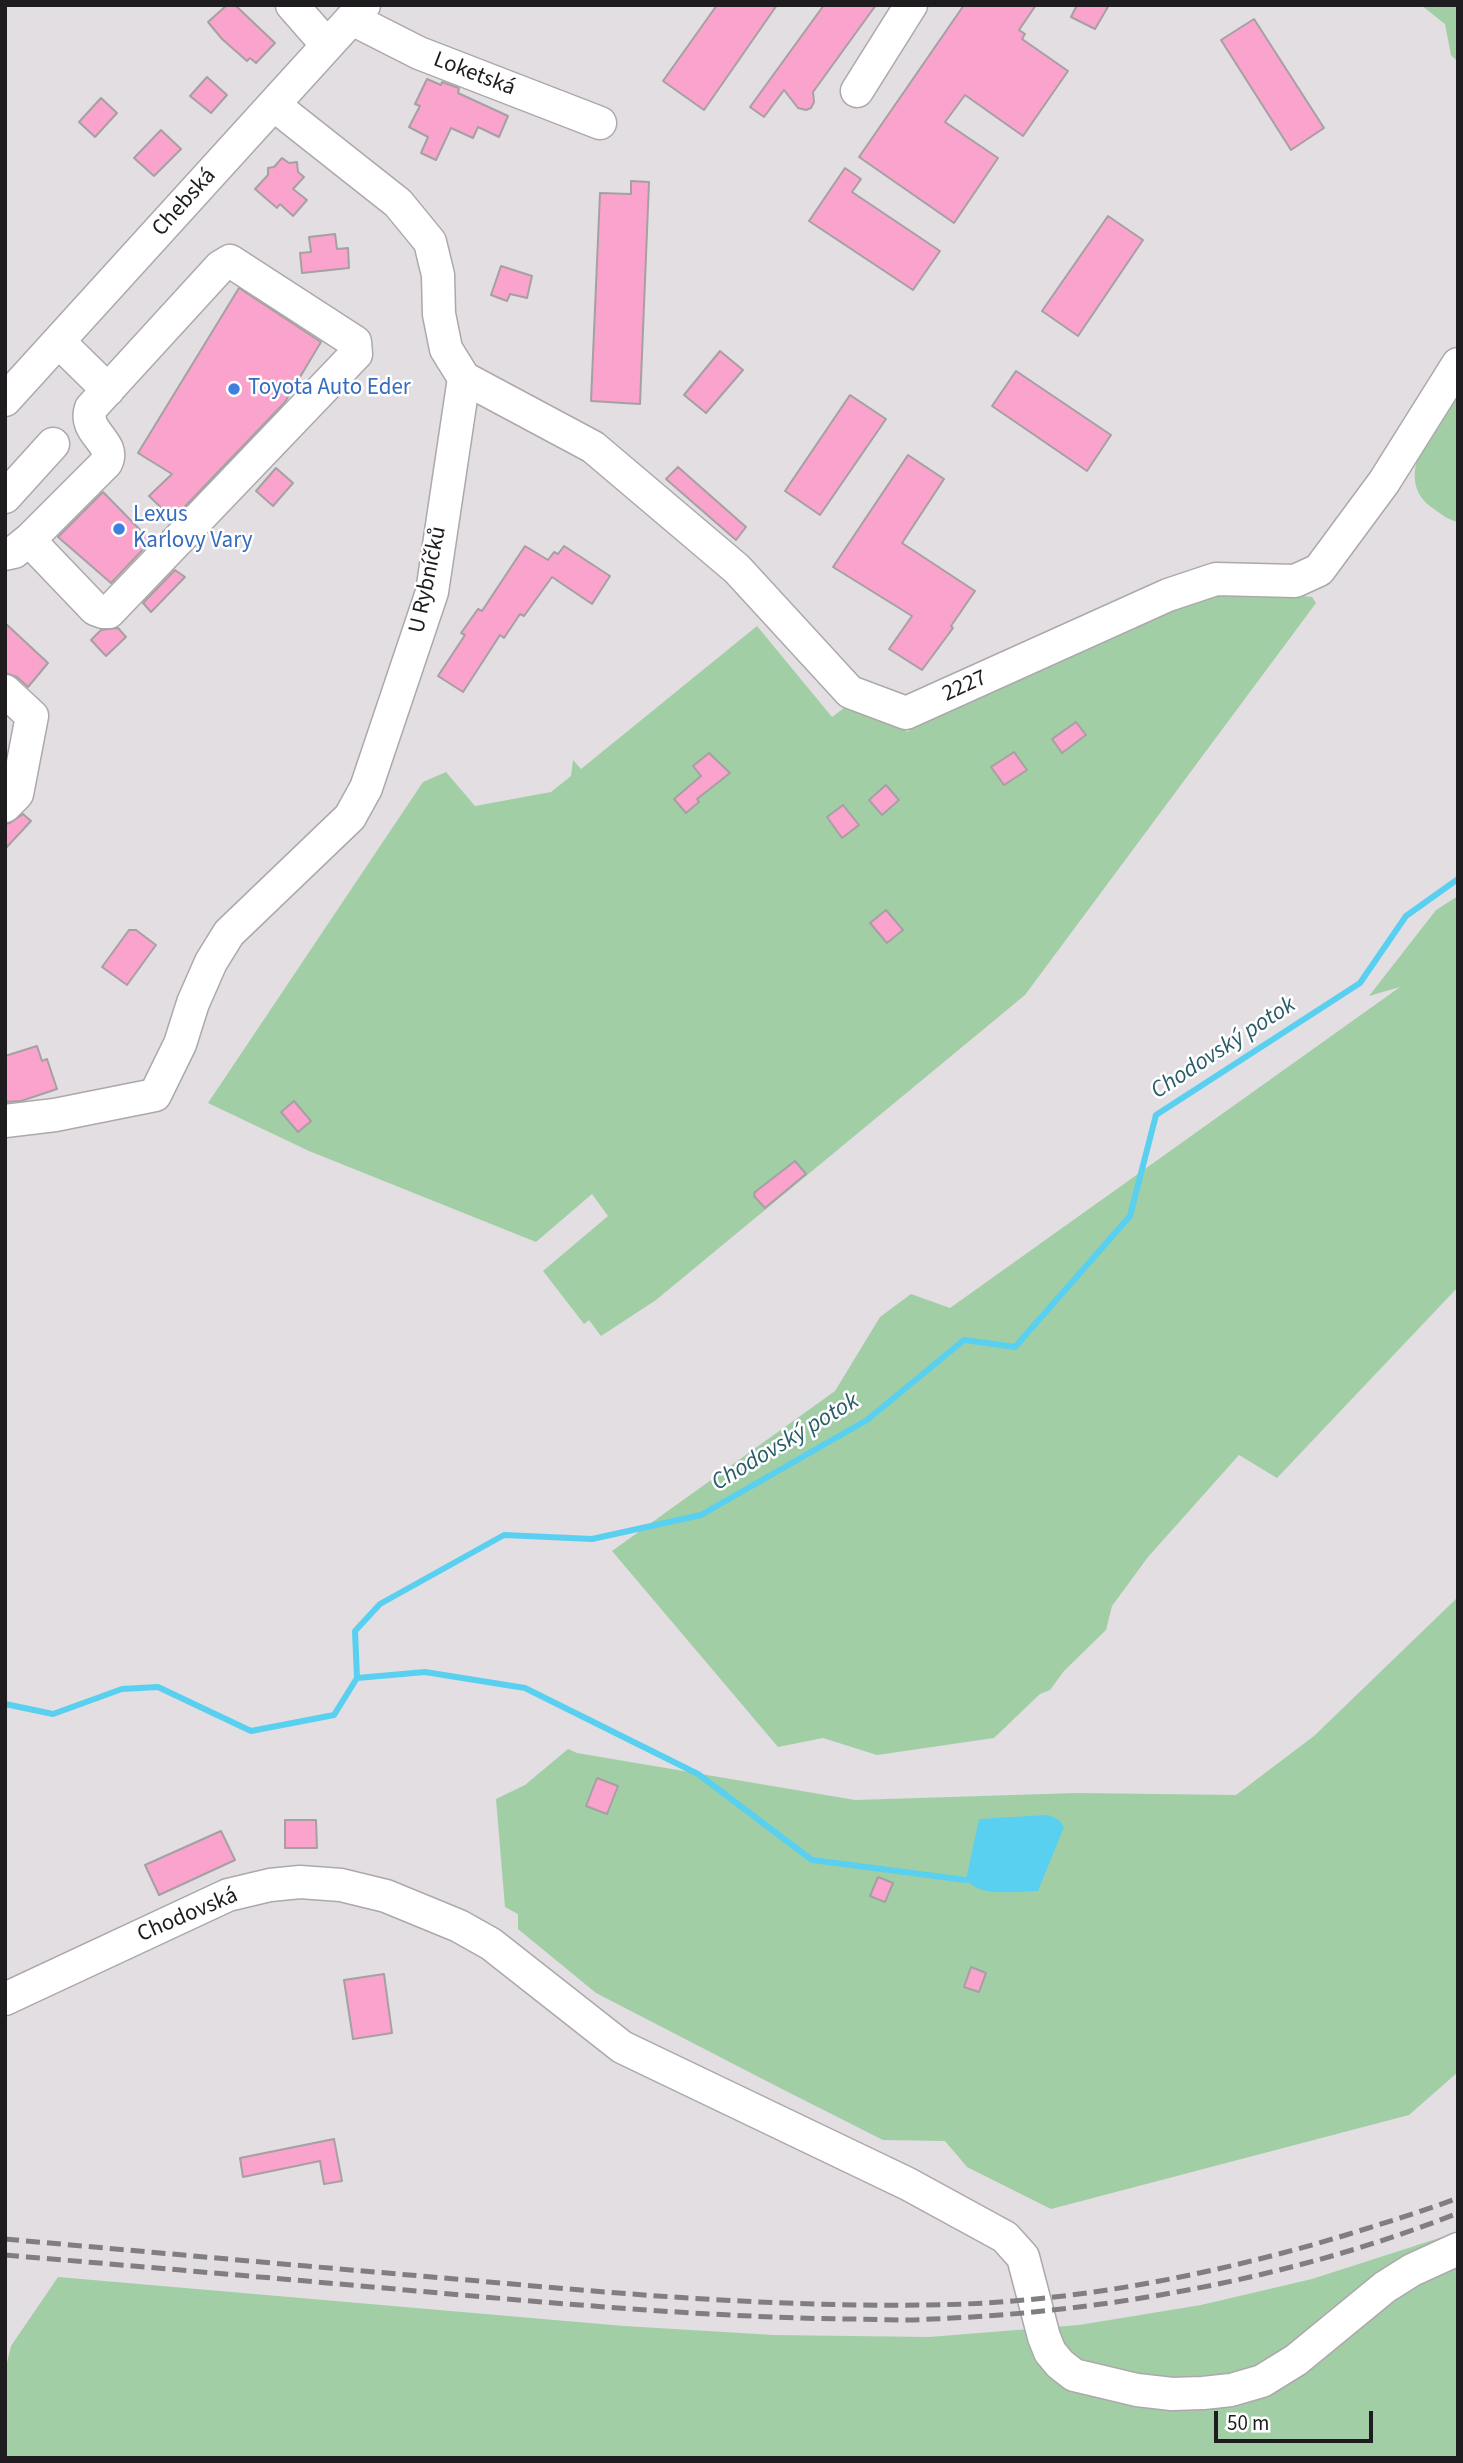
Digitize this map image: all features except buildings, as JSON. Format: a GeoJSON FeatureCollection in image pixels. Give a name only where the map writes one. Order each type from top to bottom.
{"type":"FeatureCollection","features":[{"type":"Feature","properties":{"kind":"street"},"geometry":{"type":"LineString","coordinates":[[292,5],[327,45]]}},
{"type":"Feature","properties":{"kind":"street"},"geometry":{"type":"LineString","coordinates":[[857,91],[911,5]]}},
{"type":"Feature","properties":{"kind":"street","name":"Chebská"},"geometry":{"type":"LineString","coordinates":[[5,400],[358,12]]}},
{"type":"Feature","properties":{"kind":"street","name":"Loketská"},"geometry":{"type":"LineString","coordinates":[[358,12],[419,53],[600,123]]}},
{"type":"Feature","properties":{"kind":"street"},"geometry":{"type":"LineString","coordinates":[[274,106],[398,203],[430,242],[438,275],[439,314],[446,349],[464,378]]}},
{"type":"Feature","properties":{"kind":"street"},"geometry":{"type":"LineString","coordinates":[[230,261],[355,342],[356,355],[109,612],[95,609],[17,547],[106,463],[110,456],[109,451],[90,425],[88,416],[91,408],[108,390],[220,267],[230,261]]}},
{"type":"Feature","properties":{"kind":"street"},"geometry":{"type":"LineString","coordinates":[[59,342],[108,390]]}},
{"type":"Feature","properties":{"kind":"street","name":"2227"},"geometry":{"type":"LineString","coordinates":[[464,378],[593,447],[737,569],[850,692],[906,713],[1168,595],[1216,579],[1295,581],[1319,570],[1384,482],[1458,364]]}},
{"type":"Feature","properties":{"kind":"street","name":"U Rybníčků"},"geometry":{"type":"LineString","coordinates":[[5,1121],[55,1115],[155,1095],[180,1044],[193,1003],[211,962],[229,933],[350,817],[366,788],[432,592],[464,378]]}},
{"type":"Feature","properties":{"kind":"street"},"geometry":{"type":"LineString","coordinates":[[5,496],[53,444]]}},
{"type":"Feature","properties":{"kind":"street"},"geometry":{"type":"LineString","coordinates":[[5,691],[32,716],[17,794],[5,806]]}},
{"type":"Feature","properties":{"kind":"street","name":"Chodovská"},"geometry":{"type":"LineString","coordinates":[[5,1999],[228,1895],[270,1885],[300,1882],[341,1885],[386,1896],[459,1926],[491,1944],[622,2047],[908,2184],[1005,2237],[1023,2257],[1044,2337],[1051,2353],[1060,2364],[1074,2375],[1137,2390],[1172,2394],[1203,2393],[1231,2390],[1262,2381],[1296,2360],[1385,2287],[1412,2270],[1458,2249]]}},
{"type":"Feature","properties":{"kind":"green space"},"geometry":{"type":"Polygon","coordinates":[[[1421,5],[1458,5],[1458,62],[1451,55],[1445,24],[1421,5]]]}},
{"type":"Feature","properties":{"kind":"green space"},"geometry":{"type":"Polygon","coordinates":[[[1458,384],[1458,522],[1434,509],[1421,496],[1415,481],[1421,447],[1458,384]]]}},
{"type":"Feature","properties":{"kind":"green space"},"geometry":{"type":"Polygon","coordinates":[[[1191,594],[1287,594],[1312,597],[1316,603],[1025,995],[656,1300],[601,1336],[589,1320],[584,1324],[543,1271],[608,1216],[592,1194],[536,1242],[309,1151],[208,1103],[423,782],[446,772],[475,806],[551,792],[571,776],[573,760],[581,769],[757,626],[832,717],[852,702],[902,726],[907,732],[1191,594]]]}},
{"type":"Feature","properties":{"kind":"green space"},"geometry":{"type":"Polygon","coordinates":[[[1458,896],[1458,1287],[1277,1478],[1239,1455],[1148,1557],[1112,1606],[1106,1630],[1064,1671],[1050,1690],[1040,1694],[994,1738],[877,1755],[823,1738],[778,1747],[612,1551],[835,1391],[880,1317],[911,1294],[950,1308],[1400,987],[1369,996],[1436,910],[1458,896]]]}},
{"type":"Feature","properties":{"kind":"green space"},"geometry":{"type":"Polygon","coordinates":[[[1458,1597],[1458,2072],[1409,2115],[1051,2209],[967,2167],[945,2141],[883,2140],[596,1993],[518,1929],[518,1914],[505,1907],[496,1799],[525,1785],[568,1749],[577,1753],[855,1800],[1077,1793],[1236,1795],[1314,1736],[1458,1597]]]}},
{"type":"Feature","properties":{"kind":"green space"},"geometry":{"type":"Polygon","coordinates":[[[1458,2232],[1458,2458],[5,2458],[5,2371],[11,2346],[58,2277],[624,2326],[774,2335],[929,2337],[1079,2325],[1201,2305],[1312,2279],[1458,2232]]]}},
{"type":"Feature","properties":{"kind":"water"},"geometry":{"type":"Polygon","coordinates":[[[1048,1815],[1059,1820],[1064,1827],[1038,1891],[990,1891],[973,1886],[966,1880],[979,1819],[1048,1815]]]}},
{"type":"Feature","properties":{"kind":"waterway","name":"Chodovský potok"},"geometry":{"type":"LineString","coordinates":[[5,1704],[53,1714],[122,1689],[158,1687],[251,1731],[334,1715],[357,1678],[355,1631],[380,1604],[504,1535],[592,1539],[701,1515],[867,1420],[964,1340],[1015,1347],[1130,1216],[1156,1115],[1360,983],[1406,916],[1458,879]]}},
{"type":"Feature","properties":{"kind":"waterway"},"geometry":{"type":"LineString","coordinates":[[357,1678],[425,1672],[525,1688],[698,1774],[812,1860],[966,1880]]}},
{"type":"Feature","properties":{"kind":"railway"},"geometry":{"type":"LineString","coordinates":[[5,2239],[639,2295],[810,2304],[925,2305],[1032,2299],[1190,2275],[1295,2250],[1458,2198]]}},
{"type":"Feature","properties":{"kind":"railway"},"geometry":{"type":"LineString","coordinates":[[5,2255],[652,2310],[796,2318],[921,2320],[1065,2309],[1199,2288],[1332,2256],[1458,2213]]}},
{"type":"Feature","properties":{"kind":"place","name":"Toyota Auto Eder"},"geometry":{"type":"Point","coordinates":[234,389]}},
{"type":"Feature","properties":{"kind":"place","name":"Lexus Karlovy Vary"},"geometry":{"type":"Point","coordinates":[119,529]}}]}
